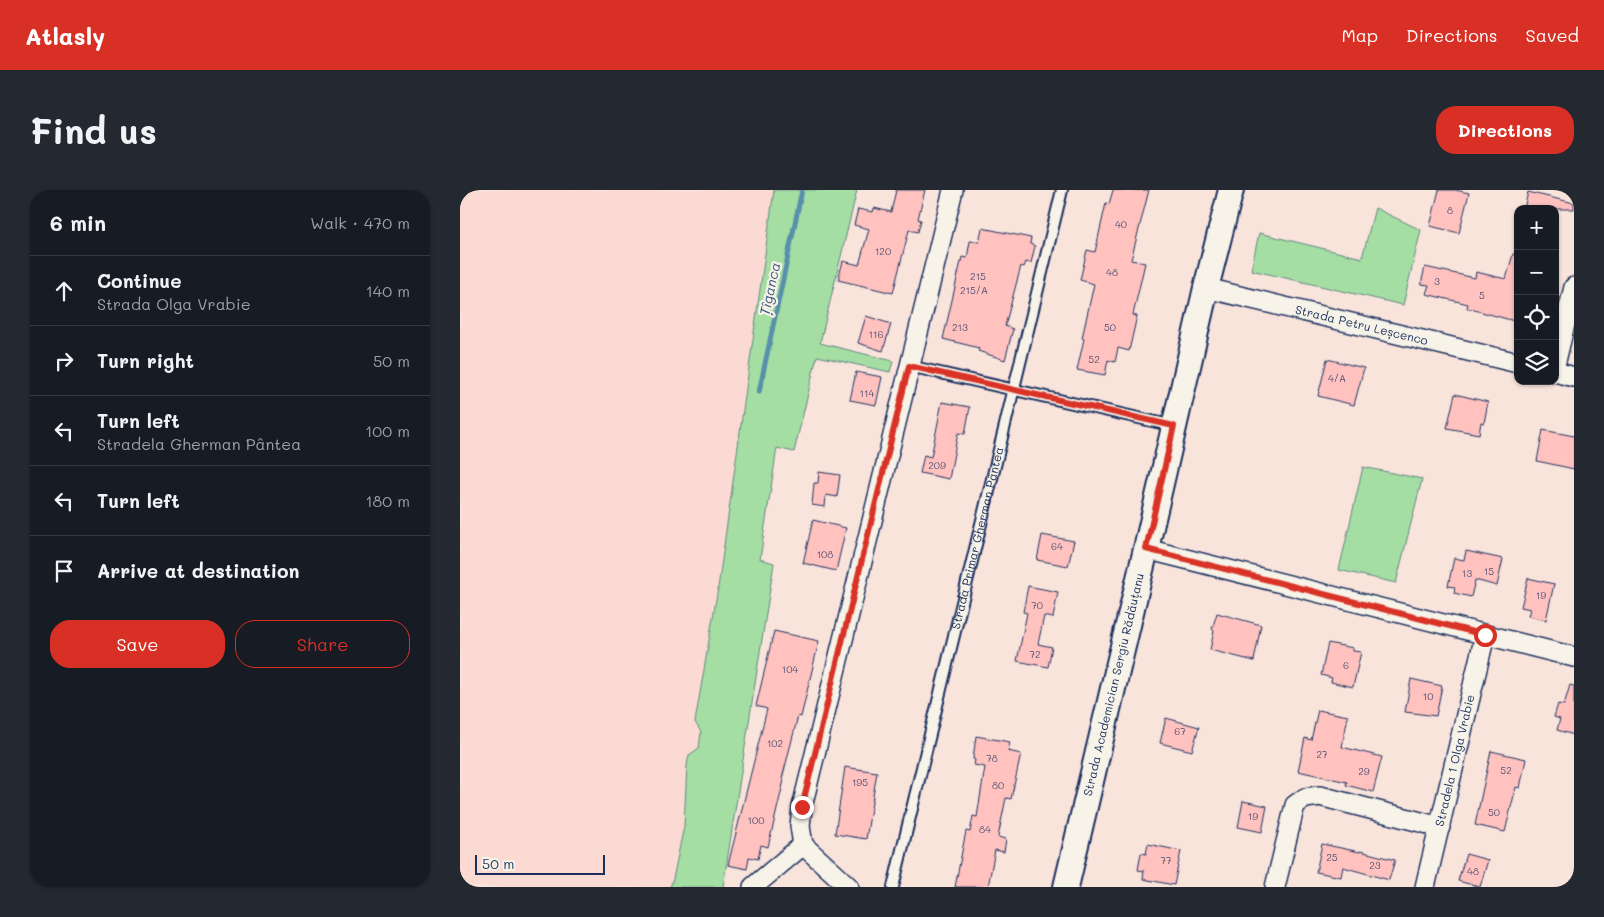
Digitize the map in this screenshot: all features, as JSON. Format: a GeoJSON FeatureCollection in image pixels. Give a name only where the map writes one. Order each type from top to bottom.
{"type":"FeatureCollection","features":[{"type":"Feature","properties":{"kind":"street"},"geometry":{"type":"LineString","coordinates":[[849,887],[803,844],[800,826],[802,807],[953,190]]}},
{"type":"Feature","properties":{"kind":"street","name":"Strada Academician Sergiu Rădăuțanu"},"geometry":{"type":"LineString","coordinates":[[1066,887],[1206,288],[1231,190]]}},
{"type":"Feature","properties":{"kind":"street"},"geometry":{"type":"LineString","coordinates":[[1559,348],[1574,286]]}},
{"type":"Feature","properties":{"kind":"street","name":"Strada Petru Leșcenco"},"geometry":{"type":"LineString","coordinates":[[1206,288],[1514,362]]}},
{"type":"Feature","properties":{"kind":"street"},"geometry":{"type":"LineString","coordinates":[[1559,373],[1574,377]]}},
{"type":"Feature","properties":{"kind":"street"},"geometry":{"type":"LineString","coordinates":[[1146,549],[1574,657]]}},
{"type":"Feature","properties":{"kind":"street","name":"Stradela 1 Olga Vrabie"},"geometry":{"type":"LineString","coordinates":[[1426,887],[1485,635]]}},
{"type":"Feature","properties":{"kind":"street"},"geometry":{"type":"LineString","coordinates":[[1275,887],[1295,805],[1305,798],[1320,796],[1440,827]]}},
{"type":"Feature","properties":{"kind":"street"},"geometry":{"type":"LineString","coordinates":[[753,887],[803,844]]}},
{"type":"Feature","properties":{"kind":"lane","name":"Strada Primar Gherman Pântea"},"geometry":{"type":"LineString","coordinates":[[893,887],[1062,190]]}},
{"type":"Feature","properties":{"kind":"lane"},"geometry":{"type":"LineString","coordinates":[[909,366],[1014,388],[1174,426]]}},
{"type":"Feature","properties":{"kind":"shaded area"},"geometry":{"type":"Polygon","coordinates":[[[460,190],[774,190],[718,588],[695,722],[701,732],[699,748],[689,755],[684,826],[670,887],[460,887],[460,190]]]}},
{"type":"Feature","properties":{"kind":"green space"},"geometry":{"type":"Polygon","coordinates":[[[774,190],[857,190],[820,343],[893,361],[890,372],[817,356],[794,452],[777,448],[760,559],[774,563],[723,887],[670,887],[684,826],[689,755],[699,748],[701,732],[695,722],[718,588],[774,190]]]}},
{"type":"Feature","properties":{"kind":"green space"},"geometry":{"type":"Polygon","coordinates":[[[1375,208],[1421,230],[1403,305],[1251,270],[1259,233],[1362,258],[1375,208]]]}},
{"type":"Feature","properties":{"kind":"green space"},"geometry":{"type":"Polygon","coordinates":[[[1363,467],[1422,479],[1396,583],[1339,570],[1363,467]]]}},
{"type":"Feature","properties":{"kind":"building"},"geometry":{"type":"Polygon","coordinates":[[[896,190],[925,190],[918,219],[921,220],[918,232],[909,230],[893,293],[838,280],[843,261],[859,265],[869,229],[854,225],[858,209],[873,212],[874,208],[891,212],[896,190]]]}},
{"type":"Feature","properties":{"kind":"building"},"geometry":{"type":"Polygon","coordinates":[[[1113,190],[1149,190],[1131,260],[1145,263],[1133,315],[1137,316],[1129,351],[1118,348],[1115,362],[1108,360],[1105,375],[1077,370],[1094,284],[1080,280],[1087,250],[1095,252],[1106,203],[1109,204],[1113,190]]]}},
{"type":"Feature","properties":{"kind":"building"},"geometry":{"type":"Polygon","coordinates":[[[1439,190],[1455,190],[1469,193],[1459,233],[1430,226],[1439,190]]]}},
{"type":"Feature","properties":{"kind":"building"},"geometry":{"type":"Polygon","coordinates":[[[1528,192],[1574,203],[1574,209],[1559,209],[1559,205],[1525,205],[1528,192]]]}},
{"type":"Feature","properties":{"kind":"building"},"geometry":{"type":"Polygon","coordinates":[[[982,228],[1031,238],[1030,244],[1035,246],[1031,263],[1026,262],[1024,267],[1021,266],[1005,326],[1013,329],[1005,360],[978,351],[979,348],[943,339],[962,257],[967,258],[970,241],[979,242],[982,228]]]}},
{"type":"Feature","properties":{"kind":"building"},"geometry":{"type":"Polygon","coordinates":[[[1514,254],[1514,321],[1467,308],[1468,304],[1426,294],[1429,285],[1421,284],[1425,267],[1475,278],[1476,272],[1506,279],[1514,254]]]}},
{"type":"Feature","properties":{"kind":"building"},"geometry":{"type":"Polygon","coordinates":[[[866,316],[891,324],[883,351],[858,343],[866,316]]]}},
{"type":"Feature","properties":{"kind":"building"},"geometry":{"type":"Polygon","coordinates":[[[1327,359],[1364,368],[1354,405],[1318,396],[1327,359]]]}},
{"type":"Feature","properties":{"kind":"building"},"geometry":{"type":"Polygon","coordinates":[[[856,372],[882,377],[876,405],[850,400],[856,372]]]}},
{"type":"Feature","properties":{"kind":"building"},"geometry":{"type":"Polygon","coordinates":[[[1455,394],[1488,402],[1484,423],[1481,422],[1479,434],[1447,428],[1455,394]]]}},
{"type":"Feature","properties":{"kind":"building"},"geometry":{"type":"Polygon","coordinates":[[[942,402],[970,407],[965,434],[958,433],[949,479],[920,473],[924,455],[931,457],[942,402]]]}},
{"type":"Feature","properties":{"kind":"building"},"geometry":{"type":"Polygon","coordinates":[[[1543,430],[1574,436],[1574,469],[1537,461],[1543,430]]]}},
{"type":"Feature","properties":{"kind":"building"},"geometry":{"type":"Polygon","coordinates":[[[819,472],[840,475],[837,497],[826,495],[825,507],[812,505],[814,483],[818,483],[819,472]]]}},
{"type":"Feature","properties":{"kind":"building"},"geometry":{"type":"Polygon","coordinates":[[[813,520],[846,528],[836,571],[803,563],[813,520]]]}},
{"type":"Feature","properties":{"kind":"building"},"geometry":{"type":"Polygon","coordinates":[[[1042,535],[1074,541],[1068,566],[1037,560],[1042,535]]]}},
{"type":"Feature","properties":{"kind":"building"},"geometry":{"type":"Polygon","coordinates":[[[1466,551],[1503,559],[1497,586],[1475,580],[1471,597],[1454,593],[1455,587],[1448,586],[1454,558],[1464,560],[1466,551]]]}},
{"type":"Feature","properties":{"kind":"building"},"geometry":{"type":"Polygon","coordinates":[[[1528,578],[1554,584],[1546,620],[1528,616],[1530,609],[1521,607],[1528,578]]]}},
{"type":"Feature","properties":{"kind":"building"},"geometry":{"type":"Polygon","coordinates":[[[1028,586],[1058,592],[1053,618],[1044,616],[1038,644],[1052,647],[1048,667],[1017,661],[1027,613],[1023,612],[1028,586]]]}},
{"type":"Feature","properties":{"kind":"building"},"geometry":{"type":"Polygon","coordinates":[[[1217,613],[1261,625],[1254,661],[1210,650],[1214,631],[1212,629],[1217,613]]]}},
{"type":"Feature","properties":{"kind":"building"},"geometry":{"type":"Polygon","coordinates":[[[774,631],[819,641],[801,717],[798,716],[782,779],[784,780],[768,847],[761,845],[758,859],[749,857],[747,869],[728,865],[767,709],[756,706],[774,631]]]}},
{"type":"Feature","properties":{"kind":"building"},"geometry":{"type":"Polygon","coordinates":[[[1328,643],[1353,648],[1353,651],[1361,652],[1353,687],[1331,682],[1332,678],[1321,675],[1328,643]]]}},
{"type":"Feature","properties":{"kind":"building"},"geometry":{"type":"Polygon","coordinates":[[[1411,679],[1442,686],[1436,716],[1405,712],[1411,679]]]}},
{"type":"Feature","properties":{"kind":"building"},"geometry":{"type":"Polygon","coordinates":[[[1570,685],[1574,686],[1574,735],[1557,730],[1560,719],[1554,717],[1558,704],[1564,705],[1570,685]]]}},
{"type":"Feature","properties":{"kind":"building"},"geometry":{"type":"Polygon","coordinates":[[[1318,710],[1348,716],[1342,747],[1382,757],[1373,792],[1346,785],[1347,782],[1298,771],[1305,738],[1311,740],[1318,710]]]}},
{"type":"Feature","properties":{"kind":"building"},"geometry":{"type":"Polygon","coordinates":[[[1166,718],[1199,727],[1192,751],[1160,743],[1166,718]]]}},
{"type":"Feature","properties":{"kind":"building"},"geometry":{"type":"Polygon","coordinates":[[[976,736],[1010,742],[1008,751],[1021,754],[1011,799],[1006,798],[998,837],[1006,839],[1004,852],[995,850],[988,887],[955,887],[966,831],[970,832],[973,816],[977,817],[985,767],[974,765],[976,736]]]}},
{"type":"Feature","properties":{"kind":"building"},"geometry":{"type":"Polygon","coordinates":[[[1491,751],[1526,759],[1520,788],[1516,787],[1505,832],[1475,825],[1491,751]]]}},
{"type":"Feature","properties":{"kind":"building"},"geometry":{"type":"Polygon","coordinates":[[[845,767],[877,772],[866,839],[835,834],[845,767]]]}},
{"type":"Feature","properties":{"kind":"building"},"geometry":{"type":"Polygon","coordinates":[[[1243,801],[1267,806],[1262,832],[1238,827],[1243,801]]]}},
{"type":"Feature","properties":{"kind":"building"},"geometry":{"type":"Polygon","coordinates":[[[1148,844],[1181,851],[1174,885],[1143,879],[1144,871],[1138,870],[1141,853],[1146,854],[1148,844]]]}},
{"type":"Feature","properties":{"kind":"building"},"geometry":{"type":"Polygon","coordinates":[[[1322,844],[1395,860],[1389,880],[1343,867],[1341,877],[1316,872],[1322,844]]]}},
{"type":"Feature","properties":{"kind":"building"},"geometry":{"type":"Polygon","coordinates":[[[1466,854],[1488,860],[1480,887],[1458,881],[1466,854]]]}},
{"type":"Feature","properties":{"kind":"waterway","name":"Țîganca"},"geometry":{"type":"LineString","coordinates":[[759,392],[802,190]]}},
{"type":"Feature","properties":{"kind":"route"},"geometry":{"type":"LineString","coordinates":[[802,807],[909,366],[1014,388],[1174,426],[1146,549],[1485,635]]}}]}
